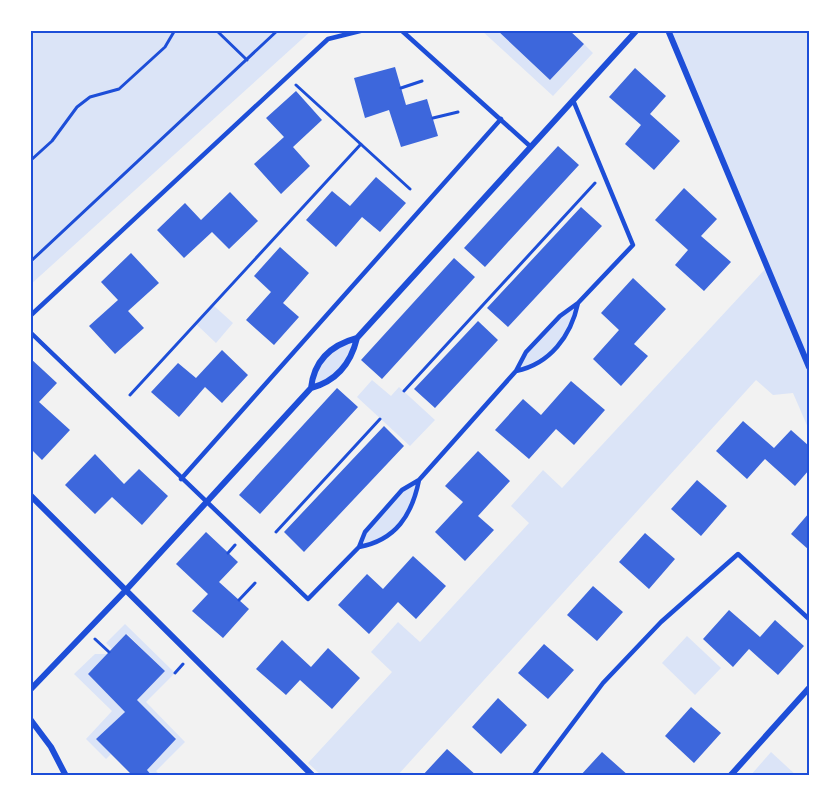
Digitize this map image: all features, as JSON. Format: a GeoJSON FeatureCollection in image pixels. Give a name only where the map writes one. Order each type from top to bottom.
{"type":"FeatureCollection","features":[{"type":"Feature","properties":{"kind":"street"},"geometry":{"type":"LineString","coordinates":[[30,690],[126,590],[311,388],[326,384],[342,370],[353,355],[357,338],[637,30]]}},
{"type":"Feature","properties":{"kind":"street"},"geometry":{"type":"LineString","coordinates":[[668,30],[809,367]]}},
{"type":"Feature","properties":{"kind":"street"},"geometry":{"type":"LineString","coordinates":[[311,388],[313,372],[325,355],[341,342],[357,338]]}},
{"type":"Feature","properties":{"kind":"street"},"geometry":{"type":"LineString","coordinates":[[30,495],[313,776]]}},
{"type":"Feature","properties":{"kind":"street"},"geometry":{"type":"LineString","coordinates":[[730,776],[809,688]]}},
{"type":"Feature","properties":{"kind":"street"},"geometry":{"type":"LineString","coordinates":[[30,719],[51,747],[66,776]]}},
{"type":"Feature","properties":{"kind":"lane"},"geometry":{"type":"LineString","coordinates":[[30,316],[328,39],[364,30]]}},
{"type":"Feature","properties":{"kind":"lane"},"geometry":{"type":"LineString","coordinates":[[401,30],[531,147]]}},
{"type":"Feature","properties":{"kind":"lane"},"geometry":{"type":"LineString","coordinates":[[30,332],[308,599],[359,547],[365,532],[402,490],[419,480],[516,371],[526,352],[560,316],[578,303],[633,245],[573,100]]}},
{"type":"Feature","properties":{"kind":"lane"},"geometry":{"type":"LineString","coordinates":[[181,479],[501,119]]}},
{"type":"Feature","properties":{"kind":"lane"},"geometry":{"type":"LineString","coordinates":[[516,371],[534,367],[563,340],[574,323],[578,303]]}},
{"type":"Feature","properties":{"kind":"lane"},"geometry":{"type":"LineString","coordinates":[[359,547],[376,544],[402,522],[412,509],[419,480]]}},
{"type":"Feature","properties":{"kind":"lane"},"geometry":{"type":"LineString","coordinates":[[533,776],[603,683],[661,622],[738,554],[809,619]]}},
{"type":"Feature","properties":{"kind":"path"},"geometry":{"type":"LineString","coordinates":[[30,161],[52,141],[77,107],[90,97],[119,89],[165,47],[175,30]]}},
{"type":"Feature","properties":{"kind":"path"},"geometry":{"type":"LineString","coordinates":[[216,30],[247,60]]}},
{"type":"Feature","properties":{"kind":"path"},"geometry":{"type":"LineString","coordinates":[[30,262],[278,30]]}},
{"type":"Feature","properties":{"kind":"path"},"geometry":{"type":"LineString","coordinates":[[288,76],[410,189]]}},
{"type":"Feature","properties":{"kind":"path"},"geometry":{"type":"LineString","coordinates":[[401,88],[422,81]]}},
{"type":"Feature","properties":{"kind":"path"},"geometry":{"type":"LineString","coordinates":[[433,118],[458,112]]}},
{"type":"Feature","properties":{"kind":"path"},"geometry":{"type":"LineString","coordinates":[[130,395],[361,144]]}},
{"type":"Feature","properties":{"kind":"path"},"geometry":{"type":"LineString","coordinates":[[404,391],[604,174]]}},
{"type":"Feature","properties":{"kind":"path"},"geometry":{"type":"LineString","coordinates":[[276,532],[380,418]]}},
{"type":"Feature","properties":{"kind":"path"},"geometry":{"type":"LineString","coordinates":[[228,552],[236,544]]}},
{"type":"Feature","properties":{"kind":"path"},"geometry":{"type":"LineString","coordinates":[[239,600],[255,583]]}},
{"type":"Feature","properties":{"kind":"path"},"geometry":{"type":"LineString","coordinates":[[87,631],[109,652]]}},
{"type":"Feature","properties":{"kind":"path"},"geometry":{"type":"LineString","coordinates":[[175,673],[183,664]]}},
{"type":"Feature","properties":{"kind":"shaded area"},"geometry":{"type":"Polygon","coordinates":[[[30,30],[312,30],[30,285],[30,30]]]}},
{"type":"Feature","properties":{"kind":"shaded area"},"geometry":{"type":"Polygon","coordinates":[[[481,30],[497,30],[550,80],[584,44],[593,53],[553,96],[481,30]]]}},
{"type":"Feature","properties":{"kind":"shaded area"},"geometry":{"type":"Polygon","coordinates":[[[668,30],[809,30],[809,430],[793,393],[773,395],[756,380],[397,776],[322,776],[308,763],[392,672],[371,652],[398,622],[420,642],[529,523],[511,506],[543,470],[562,488],[767,267],[668,30]]]}},
{"type":"Feature","properties":{"kind":"shaded area"},"geometry":{"type":"Polygon","coordinates":[[[578,303],[570,328],[557,346],[516,371],[543,334],[578,303]]]}},
{"type":"Feature","properties":{"kind":"shaded area"},"geometry":{"type":"Polygon","coordinates":[[[213,305],[233,323],[216,343],[196,324],[213,305]]]}},
{"type":"Feature","properties":{"kind":"shaded area"},"geometry":{"type":"Polygon","coordinates":[[[357,338],[342,370],[311,388],[325,355],[357,338]]]}},
{"type":"Feature","properties":{"kind":"shaded area"},"geometry":{"type":"Polygon","coordinates":[[[372,380],[391,396],[399,387],[435,420],[410,446],[357,397],[372,380]]]}},
{"type":"Feature","properties":{"kind":"shaded area"},"geometry":{"type":"Polygon","coordinates":[[[419,480],[411,506],[400,523],[393,530],[359,547],[370,527],[385,509],[419,480]]]}},
{"type":"Feature","properties":{"kind":"shaded area"},"geometry":{"type":"Polygon","coordinates":[[[125,624],[175,673],[146,702],[185,742],[156,771],[161,776],[152,776],[147,770],[176,738],[137,700],[165,671],[127,634],[112,649],[106,643],[125,624]]]}},
{"type":"Feature","properties":{"kind":"shaded area"},"geometry":{"type":"Polygon","coordinates":[[[687,636],[721,668],[695,695],[662,663],[687,636]]]}},
{"type":"Feature","properties":{"kind":"shaded area"},"geometry":{"type":"Polygon","coordinates":[[[95,654],[108,654],[88,674],[125,712],[97,739],[111,754],[106,759],[86,739],[112,711],[74,674],[95,654]]]}},
{"type":"Feature","properties":{"kind":"shaded area"},"geometry":{"type":"Polygon","coordinates":[[[771,752],[797,776],[750,776],[771,752]]]}},
{"type":"Feature","properties":{"kind":"building"},"geometry":{"type":"Polygon","coordinates":[[[497,30],[569,30],[584,44],[550,80],[497,30]]]}},
{"type":"Feature","properties":{"kind":"building"},"geometry":{"type":"Polygon","coordinates":[[[395,67],[406,105],[427,99],[438,136],[401,147],[389,110],[365,118],[354,78],[395,67]]]}},
{"type":"Feature","properties":{"kind":"building"},"geometry":{"type":"Polygon","coordinates":[[[635,68],[666,96],[650,114],[680,141],[654,170],[625,144],[641,125],[609,97],[635,68]]]}},
{"type":"Feature","properties":{"kind":"building"},"geometry":{"type":"Polygon","coordinates":[[[296,91],[322,120],[293,147],[310,166],[281,194],[254,164],[284,137],[266,118],[296,91]]]}},
{"type":"Feature","properties":{"kind":"building"},"geometry":{"type":"Polygon","coordinates":[[[558,146],[579,165],[485,267],[464,248],[558,146]]]}},
{"type":"Feature","properties":{"kind":"building"},"geometry":{"type":"Polygon","coordinates":[[[376,177],[406,203],[380,232],[362,217],[336,247],[306,220],[332,191],[350,206],[376,177]]]}},
{"type":"Feature","properties":{"kind":"building"},"geometry":{"type":"Polygon","coordinates":[[[684,188],[717,219],[701,236],[731,262],[704,291],[675,265],[688,250],[655,220],[684,188]]]}},
{"type":"Feature","properties":{"kind":"building"},"geometry":{"type":"Polygon","coordinates":[[[230,192],[258,221],[229,249],[212,232],[184,258],[157,230],[185,203],[201,220],[230,192]]]}},
{"type":"Feature","properties":{"kind":"building"},"geometry":{"type":"Polygon","coordinates":[[[581,207],[602,226],[508,327],[487,308],[581,207]]]}},
{"type":"Feature","properties":{"kind":"building"},"geometry":{"type":"Polygon","coordinates":[[[280,247],[309,273],[283,303],[299,317],[274,345],[246,320],[271,292],[254,276],[280,247]]]}},
{"type":"Feature","properties":{"kind":"building"},"geometry":{"type":"Polygon","coordinates":[[[131,253],[159,283],[128,311],[144,328],[115,354],[89,326],[118,300],[101,282],[131,253]]]}},
{"type":"Feature","properties":{"kind":"building"},"geometry":{"type":"Polygon","coordinates":[[[454,258],[475,277],[382,379],[361,360],[454,258]]]}},
{"type":"Feature","properties":{"kind":"building"},"geometry":{"type":"Polygon","coordinates":[[[633,278],[666,309],[634,344],[648,356],[621,386],[593,359],[619,330],[601,313],[633,278]]]}},
{"type":"Feature","properties":{"kind":"building"},"geometry":{"type":"Polygon","coordinates":[[[478,321],[498,340],[435,408],[414,389],[478,321]]]}},
{"type":"Feature","properties":{"kind":"building"},"geometry":{"type":"Polygon","coordinates":[[[222,350],[248,375],[222,403],[205,387],[179,417],[151,392],[178,363],[196,378],[222,350]]]}},
{"type":"Feature","properties":{"kind":"building"},"geometry":{"type":"Polygon","coordinates":[[[30,358],[57,383],[39,402],[70,430],[42,460],[30,448],[30,358]]]}},
{"type":"Feature","properties":{"kind":"building"},"geometry":{"type":"Polygon","coordinates":[[[571,381],[605,410],[574,445],[556,429],[529,459],[495,430],[523,399],[541,415],[571,381]]]}},
{"type":"Feature","properties":{"kind":"building"},"geometry":{"type":"Polygon","coordinates":[[[337,388],[358,407],[260,514],[239,495],[337,388]]]}},
{"type":"Feature","properties":{"kind":"building"},"geometry":{"type":"Polygon","coordinates":[[[743,421],[774,448],[791,430],[809,446],[809,470],[795,486],[765,459],[747,479],[716,451],[743,421]]]}},
{"type":"Feature","properties":{"kind":"building"},"geometry":{"type":"Polygon","coordinates":[[[384,426],[404,446],[304,552],[284,532],[384,426]]]}},
{"type":"Feature","properties":{"kind":"building"},"geometry":{"type":"Polygon","coordinates":[[[478,451],[510,481],[478,516],[494,530],[465,561],[435,532],[463,502],[445,486],[478,451]]]}},
{"type":"Feature","properties":{"kind":"building"},"geometry":{"type":"Polygon","coordinates":[[[95,454],[124,484],[139,469],[168,496],[142,525],[112,497],[95,514],[65,485],[95,454]]]}},
{"type":"Feature","properties":{"kind":"building"},"geometry":{"type":"Polygon","coordinates":[[[697,480],[727,506],[701,536],[671,509],[697,480]]]}},
{"type":"Feature","properties":{"kind":"building"},"geometry":{"type":"Polygon","coordinates":[[[809,513],[809,550],[791,534],[809,513]]]}},
{"type":"Feature","properties":{"kind":"building"},"geometry":{"type":"Polygon","coordinates":[[[206,532],[238,562],[219,582],[249,609],[223,638],[192,611],[208,594],[176,564],[206,532]]]}},
{"type":"Feature","properties":{"kind":"building"},"geometry":{"type":"Polygon","coordinates":[[[645,533],[675,559],[649,589],[619,562],[645,533]]]}},
{"type":"Feature","properties":{"kind":"building"},"geometry":{"type":"Polygon","coordinates":[[[413,556],[446,586],[416,619],[398,602],[369,634],[338,605],[367,574],[383,589],[413,556]]]}},
{"type":"Feature","properties":{"kind":"building"},"geometry":{"type":"Polygon","coordinates":[[[593,586],[623,612],[597,641],[567,615],[593,586]]]}},
{"type":"Feature","properties":{"kind":"building"},"geometry":{"type":"Polygon","coordinates":[[[729,610],[760,637],[775,620],[804,646],[778,675],[749,649],[733,667],[703,639],[729,610]]]}},
{"type":"Feature","properties":{"kind":"building"},"geometry":{"type":"Polygon","coordinates":[[[126,634],[165,671],[137,700],[176,739],[147,770],[152,776],[133,776],[96,739],[125,712],[88,674],[126,634]]]}},
{"type":"Feature","properties":{"kind":"building"},"geometry":{"type":"Polygon","coordinates":[[[282,640],[311,667],[328,648],[360,678],[332,709],[300,680],[286,695],[256,669],[282,640]]]}},
{"type":"Feature","properties":{"kind":"building"},"geometry":{"type":"Polygon","coordinates":[[[544,644],[574,670],[548,699],[518,673],[544,644]]]}},
{"type":"Feature","properties":{"kind":"building"},"geometry":{"type":"Polygon","coordinates":[[[498,698],[527,725],[501,754],[472,727],[498,698]]]}},
{"type":"Feature","properties":{"kind":"building"},"geometry":{"type":"Polygon","coordinates":[[[691,707],[721,733],[694,763],[665,736],[691,707]]]}},
{"type":"Feature","properties":{"kind":"building"},"geometry":{"type":"Polygon","coordinates":[[[447,749],[477,776],[422,776],[447,749]]]}},
{"type":"Feature","properties":{"kind":"building"},"geometry":{"type":"Polygon","coordinates":[[[602,752],[629,776],[580,776],[602,752]]]}}]}
